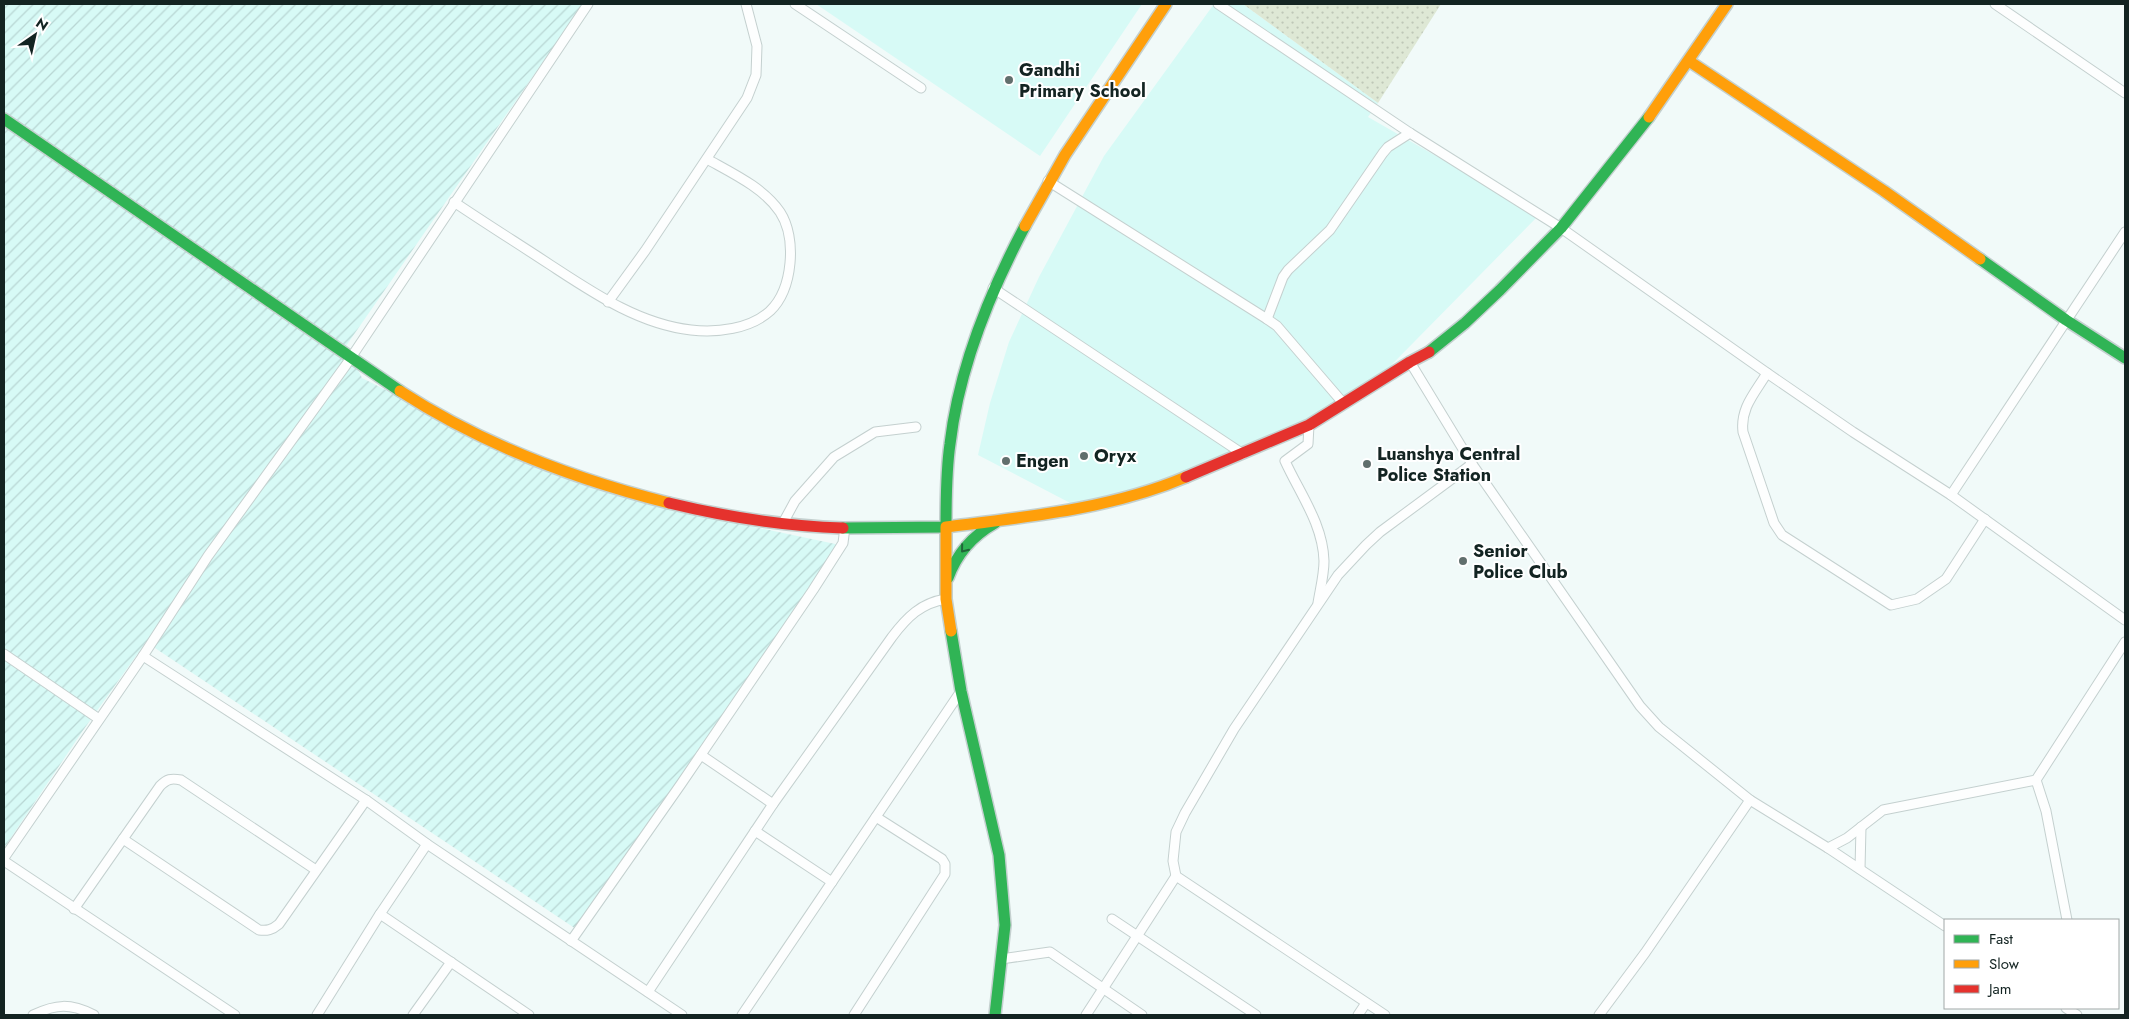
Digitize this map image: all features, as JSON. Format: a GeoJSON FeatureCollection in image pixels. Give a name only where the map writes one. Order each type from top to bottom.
{"type":"FeatureCollection","features":[{"type":"Feature","properties":{"kind":"street"},"geometry":{"type":"LineString","coordinates":[[235,1015],[74,909],[4,860],[143,656],[208,556],[351,358],[588,4]]}},
{"type":"Feature","properties":{"kind":"street"},"geometry":{"type":"LineString","coordinates":[[608,302],[747,98],[756,75],[757,46],[746,4]]}},
{"type":"Feature","properties":{"kind":"street"},"geometry":{"type":"LineString","coordinates":[[795,4],[921,88]]}},
{"type":"Feature","properties":{"kind":"street"},"geometry":{"type":"LineString","coordinates":[[995,1015],[1005,925],[999,854],[961,691],[946,596],[946,527],[951,432],[969,356],[993,288],[1058,164],[1166,4]]}},
{"type":"Feature","properties":{"kind":"street"},"geometry":{"type":"LineString","coordinates":[[1218,4],[1410,133],[1561,228],[1853,432],[1951,495],[2125,620]]}},
{"type":"Feature","properties":{"kind":"street"},"geometry":{"type":"LineString","coordinates":[[4,119],[209,258],[413,401],[493,443],[531,458],[648,497],[718,514],[783,523],[845,527],[946,527],[1082,506],[1136,494],[1179,480],[1308,425],[1410,362],[1430,352],[1465,323],[1561,228],[1633,138],[1727,4]]}},
{"type":"Feature","properties":{"kind":"street"},"geometry":{"type":"LineString","coordinates":[[1995,4],[2125,93]]}},
{"type":"Feature","properties":{"kind":"street"},"geometry":{"type":"LineString","coordinates":[[1689,60],[1884,191],[2066,320],[2125,358]]}},
{"type":"Feature","properties":{"kind":"street"},"geometry":{"type":"LineString","coordinates":[[1267,318],[1283,277],[1288,270],[1330,230],[1388,147],[1410,133]]}},
{"type":"Feature","properties":{"kind":"street"},"geometry":{"type":"LineString","coordinates":[[454,202],[608,302],[642,318],[667,326],[706,332],[724,330],[747,324],[770,311],[781,293],[790,269],[792,248],[788,228],[780,212],[761,193],[735,174],[707,159]]}},
{"type":"Feature","properties":{"kind":"street"},"geometry":{"type":"LineString","coordinates":[[1048,182],[1267,318],[1277,326],[1344,404]]}},
{"type":"Feature","properties":{"kind":"street"},"geometry":{"type":"LineString","coordinates":[[1951,495],[2125,232]]}},
{"type":"Feature","properties":{"kind":"street"},"geometry":{"type":"LineString","coordinates":[[993,288],[1243,454]]}},
{"type":"Feature","properties":{"kind":"street"},"geometry":{"type":"LineString","coordinates":[[1410,362],[1472,464],[1640,706],[1659,727],[1750,800],[1828,848],[1944,925]]}},
{"type":"Feature","properties":{"kind":"street"},"geometry":{"type":"LineString","coordinates":[[1767,373],[1743,412],[1741,421],[1774,523],[1782,535],[1891,605],[1916,599],[1946,579],[1985,519]]}},
{"type":"Feature","properties":{"kind":"street"},"geometry":{"type":"LineString","coordinates":[[1308,425],[1308,444],[1285,461],[1322,537],[1324,562],[1318,606]]}},
{"type":"Feature","properties":{"kind":"street"},"geometry":{"type":"LineString","coordinates":[[783,523],[795,502],[834,457],[875,432],[916,427]]}},
{"type":"Feature","properties":{"kind":"street"},"geometry":{"type":"LineString","coordinates":[[1086,1015],[1176,876],[1173,861],[1176,832],[1185,813],[1234,729],[1338,575],[1366,544],[1472,464]]}},
{"type":"Feature","properties":{"kind":"street"},"geometry":{"type":"LineString","coordinates":[[946,596],[951,568],[964,548],[981,532],[1001,520]]}},
{"type":"Feature","properties":{"kind":"street"},"geometry":{"type":"LineString","coordinates":[[571,941],[701,755],[843,543],[845,527]]}},
{"type":"Feature","properties":{"kind":"street"},"geometry":{"type":"LineString","coordinates":[[648,992],[773,804],[904,621],[927,603],[946,596]]}},
{"type":"Feature","properties":{"kind":"street"},"geometry":{"type":"LineString","coordinates":[[1828,848],[1847,838],[1883,810],[2036,780],[2125,642]]}},
{"type":"Feature","properties":{"kind":"street"},"geometry":{"type":"LineString","coordinates":[[4,654],[99,719]]}},
{"type":"Feature","properties":{"kind":"street"},"geometry":{"type":"LineString","coordinates":[[143,656],[366,800],[427,844],[682,1015]]}},
{"type":"Feature","properties":{"kind":"street"},"geometry":{"type":"LineString","coordinates":[[742,1015],[961,691]]}},
{"type":"Feature","properties":{"kind":"street"},"geometry":{"type":"LineString","coordinates":[[701,755],[773,804]]}},
{"type":"Feature","properties":{"kind":"street"},"geometry":{"type":"LineString","coordinates":[[74,909],[160,786],[173,778],[181,780],[316,870]]}},
{"type":"Feature","properties":{"kind":"street"},"geometry":{"type":"LineString","coordinates":[[2036,780],[2046,811],[2067,919]]}},
{"type":"Feature","properties":{"kind":"street"},"geometry":{"type":"LineString","coordinates":[[123,839],[259,930],[274,929],[366,800]]}},
{"type":"Feature","properties":{"kind":"street"},"geometry":{"type":"LineString","coordinates":[[1599,1015],[1750,800]]}},
{"type":"Feature","properties":{"kind":"street"},"geometry":{"type":"LineString","coordinates":[[854,1015],[945,874],[942,859],[876,817]]}},
{"type":"Feature","properties":{"kind":"street"},"geometry":{"type":"LineString","coordinates":[[1860,869],[1861,827]]}},
{"type":"Feature","properties":{"kind":"street"},"geometry":{"type":"LineString","coordinates":[[755,831],[832,882]]}},
{"type":"Feature","properties":{"kind":"street"},"geometry":{"type":"LineString","coordinates":[[317,1015],[380,914],[427,844]]}},
{"type":"Feature","properties":{"kind":"street"},"geometry":{"type":"LineString","coordinates":[[1176,876],[1384,1015]]}},
{"type":"Feature","properties":{"kind":"street"},"geometry":{"type":"LineString","coordinates":[[380,914],[529,1015]]}},
{"type":"Feature","properties":{"kind":"street"},"geometry":{"type":"LineString","coordinates":[[1112,920],[1138,935],[1256,1015]]}},
{"type":"Feature","properties":{"kind":"street"},"geometry":{"type":"LineString","coordinates":[[1001,959],[1050,952],[1142,1015]]}},
{"type":"Feature","properties":{"kind":"street"},"geometry":{"type":"LineString","coordinates":[[413,1015],[451,962]]}},
{"type":"Feature","properties":{"kind":"street"},"geometry":{"type":"LineString","coordinates":[[1358,1015],[1366,1003]]}},
{"type":"Feature","properties":{"kind":"street"},"geometry":{"type":"LineString","coordinates":[[33,1015],[49,1007],[63,1005],[94,1015]]}},
{"type":"Feature","properties":{"kind":"shaded area"},"geometry":{"type":"Polygon","coordinates":[[[4,4],[583,4],[346,346],[362,378],[557,476],[740,524],[840,545],[579,931],[146,642],[84,729],[4,848],[4,4]]]}},
{"type":"Feature","properties":{"kind":"shaded area","name":"Gandhi Primary School"},"geometry":{"type":"Polygon","coordinates":[[[816,4],[1142,4],[1040,156],[816,4]]]}},
{"type":"Feature","properties":{"kind":"shaded area"},"geometry":{"type":"Polygon","coordinates":[[[1214,4],[1243,4],[1378,103],[1368,117],[1539,215],[1353,404],[1206,468],[1076,506],[978,455],[990,403],[1009,342],[1039,277],[1104,156],[1214,4]]]}},
{"type":"Feature","properties":{"kind":"green space"},"geometry":{"type":"Polygon","coordinates":[[[1243,4],[1441,4],[1378,103],[1243,4]]]}},
{"type":"Feature","properties":{"kind":"traffic: fast"},"geometry":{"type":"LineString","coordinates":[[1429,352],[1465,323],[1561,228],[1649,117]]}},
{"type":"Feature","properties":{"kind":"traffic: fast"},"geometry":{"type":"LineString","coordinates":[[4,119],[400,391]]}},
{"type":"Feature","properties":{"kind":"traffic: fast"},"geometry":{"type":"LineString","coordinates":[[843,528],[946,527],[946,485],[949,454],[960,387],[977,332],[999,278],[1025,226]]}},
{"type":"Feature","properties":{"kind":"traffic: fast"},"geometry":{"type":"LineString","coordinates":[[1980,259],[2066,320],[2125,358]]}},
{"type":"Feature","properties":{"kind":"traffic: fast"},"geometry":{"type":"LineString","coordinates":[[948,578],[966,546],[995,523]]}},
{"type":"Feature","properties":{"kind":"traffic: fast"},"geometry":{"type":"LineString","coordinates":[[951,631],[961,691],[999,855],[1005,925],[995,1015]]}},
{"type":"Feature","properties":{"kind":"traffic: slow"},"geometry":{"type":"LineString","coordinates":[[1025,226],[1065,155],[1166,4]]}},
{"type":"Feature","properties":{"kind":"traffic: slow"},"geometry":{"type":"LineString","coordinates":[[1649,117],[1727,4]]}},
{"type":"Feature","properties":{"kind":"traffic: slow"},"geometry":{"type":"LineString","coordinates":[[1689,61],[1884,191],[1980,259]]}},
{"type":"Feature","properties":{"kind":"traffic: slow"},"geometry":{"type":"LineString","coordinates":[[400,391],[464,428],[530,458],[599,483],[669,503]]}},
{"type":"Feature","properties":{"kind":"traffic: slow"},"geometry":{"type":"LineString","coordinates":[[951,631],[946,599],[946,527],[1037,515],[1098,504],[1128,497],[1186,477]]}},
{"type":"Feature","properties":{"kind":"traffic: jam"},"geometry":{"type":"LineString","coordinates":[[1186,477],[1309,425],[1429,352]]}},
{"type":"Feature","properties":{"kind":"traffic: jam"},"geometry":{"type":"LineString","coordinates":[[669,503],[712,513],[756,520],[843,528]]}},
{"type":"Feature","properties":{"kind":"place","name":"Gandhi Primary School"},"geometry":{"type":"Point","coordinates":[1009,80]}},
{"type":"Feature","properties":{"kind":"place","name":"Oryx"},"geometry":{"type":"Point","coordinates":[1084,456]}},
{"type":"Feature","properties":{"kind":"place","name":"Engen"},"geometry":{"type":"Point","coordinates":[1006,461]}},
{"type":"Feature","properties":{"kind":"place","name":"Luanshya Central Police Station"},"geometry":{"type":"Point","coordinates":[1367,464]}},
{"type":"Feature","properties":{"kind":"place","name":"Senior Police Club"},"geometry":{"type":"Point","coordinates":[1463,561]}}]}
